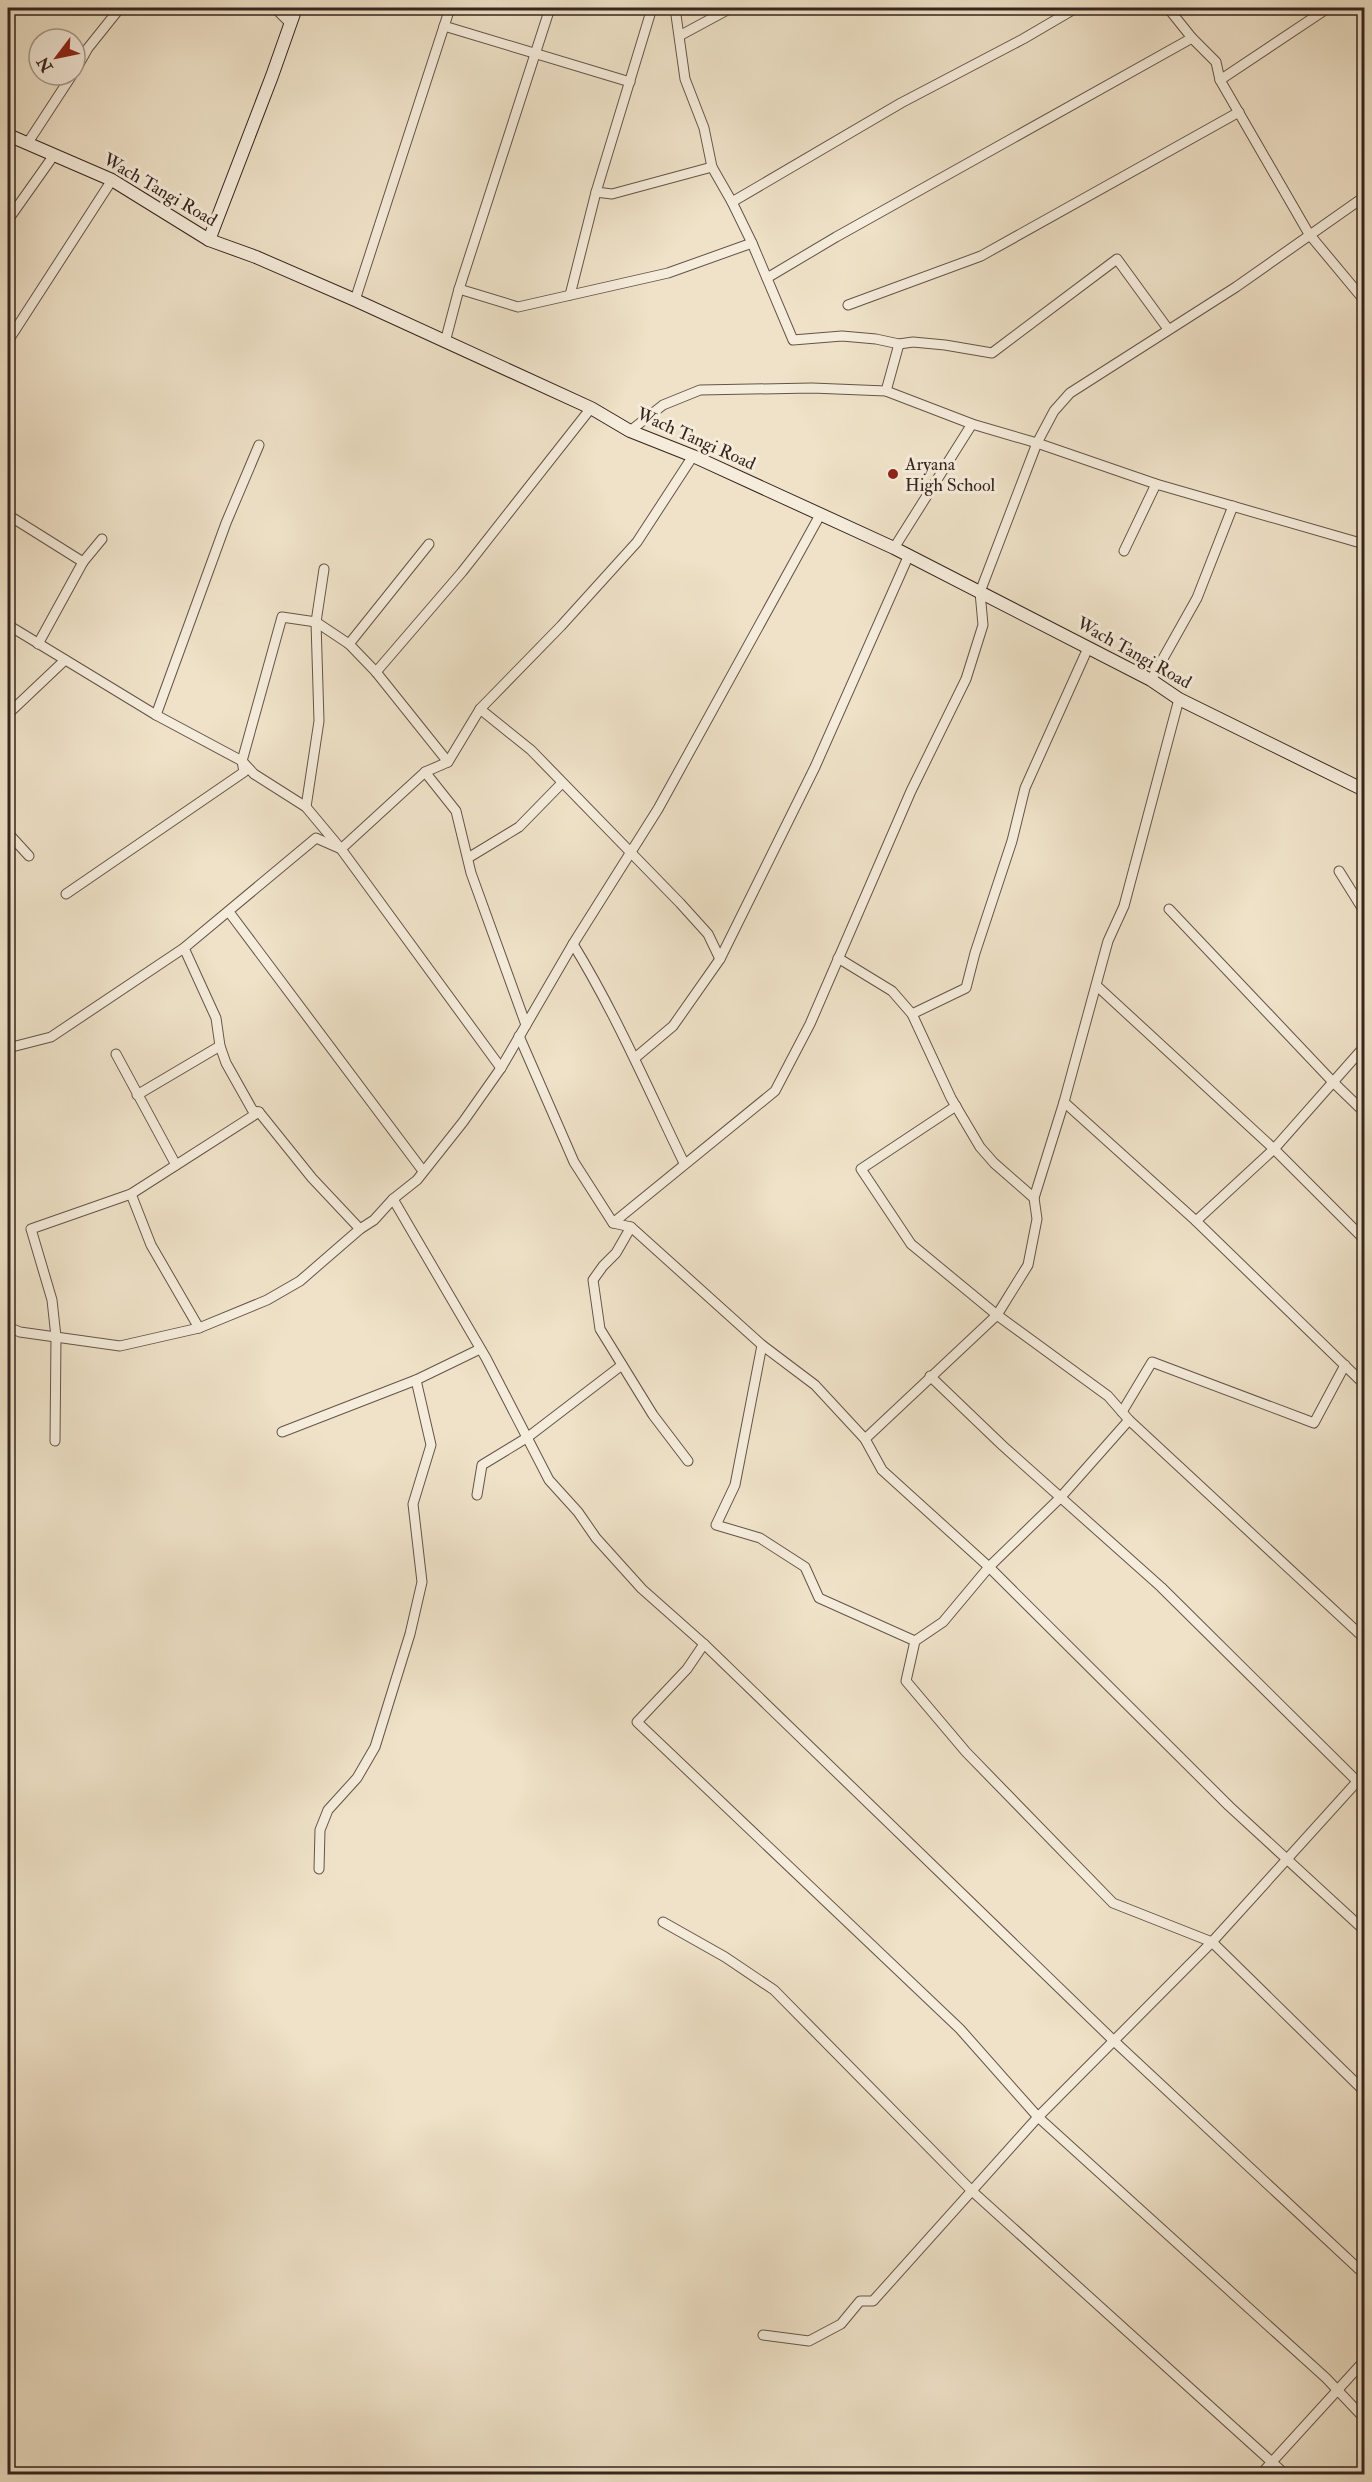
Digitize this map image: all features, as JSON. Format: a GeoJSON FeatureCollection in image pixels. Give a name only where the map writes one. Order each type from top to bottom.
{"type":"FeatureCollection","features":[{"type":"Feature","properties":{"kind":"main road"},"geometry":{"type":"LineString","coordinates":[[209,240],[296,8]]}},
{"type":"Feature","properties":{"kind":"main road","name":"Wach Tangi Road"},"geometry":{"type":"LineString","coordinates":[[8,135],[112,180],[209,240],[256,257],[355,300],[591,408],[630,431],[693,456],[894,548],[1150,680],[1179,699],[1365,789]]}},
{"type":"Feature","properties":{"kind":"street"},"geometry":{"type":"LineString","coordinates":[[87,50],[120,8]]}},
{"type":"Feature","properties":{"kind":"street"},"geometry":{"type":"LineString","coordinates":[[275,8],[291,24]]}},
{"type":"Feature","properties":{"kind":"street"},"geometry":{"type":"LineString","coordinates":[[355,300],[450,8]]}},
{"type":"Feature","properties":{"kind":"street"},"geometry":{"type":"LineString","coordinates":[[445,342],[459,289],[550,8]]}},
{"type":"Feature","properties":{"kind":"street"},"geometry":{"type":"LineString","coordinates":[[570,295],[596,192],[652,8]]}},
{"type":"Feature","properties":{"kind":"street"},"geometry":{"type":"LineString","coordinates":[[675,8],[681,35],[685,80],[704,128],[712,167],[752,243],[793,340],[842,336],[899,344],[913,342],[992,353],[1117,260],[1168,329]]}},
{"type":"Feature","properties":{"kind":"street"},"geometry":{"type":"LineString","coordinates":[[681,35],[731,8]]}},
{"type":"Feature","properties":{"kind":"street"},"geometry":{"type":"LineString","coordinates":[[732,202],[920,93],[1023,39],[1076,8]]}},
{"type":"Feature","properties":{"kind":"street"},"geometry":{"type":"LineString","coordinates":[[1168,8],[1192,38],[1216,62],[1220,80],[1309,234],[1365,300]]}},
{"type":"Feature","properties":{"kind":"street"},"geometry":{"type":"LineString","coordinates":[[1220,80],[1328,8]]}},
{"type":"Feature","properties":{"kind":"street"},"geometry":{"type":"LineString","coordinates":[[444,26],[630,82]]}},
{"type":"Feature","properties":{"kind":"street"},"geometry":{"type":"LineString","coordinates":[[767,278],[1192,38]]}},
{"type":"Feature","properties":{"kind":"street"},"geometry":{"type":"LineString","coordinates":[[27,144],[64,87]]}},
{"type":"Feature","properties":{"kind":"street"},"geometry":{"type":"LineString","coordinates":[[848,305],[981,255],[1239,112]]}},
{"type":"Feature","properties":{"kind":"street"},"geometry":{"type":"LineString","coordinates":[[8,220],[54,155]]}},
{"type":"Feature","properties":{"kind":"street"},"geometry":{"type":"LineString","coordinates":[[596,192],[612,194],[712,167]]}},
{"type":"Feature","properties":{"kind":"street"},"geometry":{"type":"LineString","coordinates":[[8,341],[112,180]]}},
{"type":"Feature","properties":{"kind":"street"},"geometry":{"type":"LineString","coordinates":[[613,1223],[775,1091],[810,1024],[911,791],[966,678],[983,626],[980,592],[1037,443],[1054,411],[1070,393],[1236,287],[1365,197]]}},
{"type":"Feature","properties":{"kind":"street"},"geometry":{"type":"LineString","coordinates":[[459,289],[518,307],[668,273],[752,243]]}},
{"type":"Feature","properties":{"kind":"street"},"geometry":{"type":"LineString","coordinates":[[886,391],[899,344]]}},
{"type":"Feature","properties":{"kind":"street"},"geometry":{"type":"LineString","coordinates":[[630,431],[663,405],[700,390],[813,388],[886,391],[972,424],[1037,443],[1156,484],[1365,544]]}},
{"type":"Feature","properties":{"kind":"street"},"geometry":{"type":"LineString","coordinates":[[376,672],[462,572],[591,408]]}},
{"type":"Feature","properties":{"kind":"street"},"geometry":{"type":"LineString","coordinates":[[894,548],[972,424]]}},
{"type":"Feature","properties":{"kind":"street"},"geometry":{"type":"LineString","coordinates":[[156,715],[226,523],[259,445]]}},
{"type":"Feature","properties":{"kind":"street"},"geometry":{"type":"LineString","coordinates":[[340,849],[425,772],[448,762],[480,709],[561,626],[637,542],[693,456]]}},
{"type":"Feature","properties":{"kind":"street"},"geometry":{"type":"LineString","coordinates":[[1124,551],[1156,484]]}},
{"type":"Feature","properties":{"kind":"street"},"geometry":{"type":"LineString","coordinates":[[1150,680],[1197,598],[1233,506]]}},
{"type":"Feature","properties":{"kind":"street"},"geometry":{"type":"LineString","coordinates":[[8,515],[83,562]]}},
{"type":"Feature","properties":{"kind":"street"},"geometry":{"type":"LineString","coordinates":[[8,1327],[20,1332],[120,1346],[199,1328],[267,1300],[300,1281],[360,1229],[374,1220],[393,1199],[417,1180],[463,1122],[501,1068],[573,944],[631,854],[820,516]]}},
{"type":"Feature","properties":{"kind":"street"},"geometry":{"type":"LineString","coordinates":[[38,644],[83,562],[102,539]]}},
{"type":"Feature","properties":{"kind":"street"},"geometry":{"type":"LineString","coordinates":[[349,644],[429,544]]}},
{"type":"Feature","properties":{"kind":"street"},"geometry":{"type":"LineString","coordinates":[[635,1058],[673,1026],[720,959],[815,766],[908,557]]}},
{"type":"Feature","properties":{"kind":"street"},"geometry":{"type":"LineString","coordinates":[[306,807],[319,721],[316,622],[324,569]]}},
{"type":"Feature","properties":{"kind":"street"},"geometry":{"type":"LineString","coordinates":[[66,894],[244,772],[242,762],[282,618],[316,622],[349,644],[376,672],[448,762]]}},
{"type":"Feature","properties":{"kind":"street"},"geometry":{"type":"LineString","coordinates":[[8,625],[156,715],[242,762],[254,774],[306,807],[340,849],[501,1068]]}},
{"type":"Feature","properties":{"kind":"street"},"geometry":{"type":"LineString","coordinates":[[912,1014],[966,988],[975,952],[1012,842],[1025,788],[1088,648]]}},
{"type":"Feature","properties":{"kind":"street"},"geometry":{"type":"LineString","coordinates":[[8,714],[65,660]]}},
{"type":"Feature","properties":{"kind":"street"},"geometry":{"type":"LineString","coordinates":[[865,1439],[997,1315],[1028,1264],[1037,1219],[1034,1198],[1064,1102],[1108,941],[1124,906],[1179,699]]}},
{"type":"Feature","properties":{"kind":"street"},"geometry":{"type":"LineString","coordinates":[[480,709],[531,750],[708,934],[720,959]]}},
{"type":"Feature","properties":{"kind":"street"},"geometry":{"type":"LineString","coordinates":[[425,772],[456,811],[468,858],[526,1025]]}},
{"type":"Feature","properties":{"kind":"street"},"geometry":{"type":"LineString","coordinates":[[468,858],[519,827],[562,783]]}},
{"type":"Feature","properties":{"kind":"street"},"geometry":{"type":"LineString","coordinates":[[8,833],[29,856]]}},
{"type":"Feature","properties":{"kind":"street"},"geometry":{"type":"LineString","coordinates":[[8,1048],[51,1036],[184,948],[316,838],[340,849]]}},
{"type":"Feature","properties":{"kind":"street"},"geometry":{"type":"LineString","coordinates":[[1339,871],[1365,911]]}},
{"type":"Feature","properties":{"kind":"street"},"geometry":{"type":"LineString","coordinates":[[1169,909],[1332,1081],[1365,1112]]}},
{"type":"Feature","properties":{"kind":"street"},"geometry":{"type":"LineString","coordinates":[[229,912],[423,1171]]}},
{"type":"Feature","properties":{"kind":"street"},"geometry":{"type":"LineString","coordinates":[[573,944],[635,1058],[684,1163]]}},
{"type":"Feature","properties":{"kind":"street"},"geometry":{"type":"LineString","coordinates":[[184,948],[216,1018],[220,1046],[246,1101],[253,1111],[259,1112],[312,1178],[360,1229]]}},
{"type":"Feature","properties":{"kind":"street"},"geometry":{"type":"LineString","coordinates":[[838,958],[892,991],[912,1014],[956,1106],[980,1147],[994,1163],[1034,1198]]}},
{"type":"Feature","properties":{"kind":"street"},"geometry":{"type":"LineString","coordinates":[[1097,986],[1274,1149],[1365,1239]]}},
{"type":"Feature","properties":{"kind":"street"},"geometry":{"type":"LineString","coordinates":[[519,1036],[574,1162],[613,1223],[631,1227],[762,1345],[815,1385],[865,1439],[882,1470],[988,1567],[1229,1806],[1365,1930]]}},
{"type":"Feature","properties":{"kind":"street"},"geometry":{"type":"LineString","coordinates":[[137,1095],[220,1046]]}},
{"type":"Feature","properties":{"kind":"street"},"geometry":{"type":"LineString","coordinates":[[1196,1221],[1274,1149],[1332,1081],[1365,1047]]}},
{"type":"Feature","properties":{"kind":"street"},"geometry":{"type":"LineString","coordinates":[[116,1054],[176,1165]]}},
{"type":"Feature","properties":{"kind":"street"},"geometry":{"type":"LineString","coordinates":[[1064,1102],[1196,1221],[1365,1384]]}},
{"type":"Feature","properties":{"kind":"street"},"geometry":{"type":"LineString","coordinates":[[956,1106],[861,1169],[911,1244],[997,1315],[1108,1396],[1125,1416],[1365,1638]]}},
{"type":"Feature","properties":{"kind":"street"},"geometry":{"type":"LineString","coordinates":[[55,1441],[56,1337],[52,1300],[31,1229],[130,1194],[259,1112]]}},
{"type":"Feature","properties":{"kind":"street"},"geometry":{"type":"LineString","coordinates":[[130,1194],[151,1245],[199,1328]]}},
{"type":"Feature","properties":{"kind":"street"},"geometry":{"type":"LineString","coordinates":[[393,1199],[480,1349],[549,1479],[578,1512],[596,1538],[642,1589],[704,1644],[1113,2040],[1365,2274]]}},
{"type":"Feature","properties":{"kind":"street"},"geometry":{"type":"LineString","coordinates":[[631,1227],[616,1253],[593,1280],[600,1329],[653,1415],[688,1461]]}},
{"type":"Feature","properties":{"kind":"street"},"geometry":{"type":"LineString","coordinates":[[762,1345],[735,1485],[716,1525],[759,1538],[806,1567],[819,1598],[915,1641]]}},
{"type":"Feature","properties":{"kind":"street"},"geometry":{"type":"LineString","coordinates":[[282,1432],[416,1380],[480,1349]]}},
{"type":"Feature","properties":{"kind":"street"},"geometry":{"type":"LineString","coordinates":[[1345,1365],[1314,1423],[1152,1362],[1125,1416],[1060,1498],[988,1567],[943,1622],[915,1641],[906,1681],[966,1752],[1113,1903],[1212,1941],[1365,2091]]}},
{"type":"Feature","properties":{"kind":"street"},"geometry":{"type":"LineString","coordinates":[[477,1495],[482,1466],[528,1437],[622,1365]]}},
{"type":"Feature","properties":{"kind":"street"},"geometry":{"type":"LineString","coordinates":[[930,1376],[1003,1446],[1161,1587],[1361,1785]]}},
{"type":"Feature","properties":{"kind":"street"},"geometry":{"type":"LineString","coordinates":[[320,1869],[320,1830],[328,1810],[357,1778],[375,1748],[410,1634],[422,1582],[413,1504],[432,1445],[416,1380]]}},
{"type":"Feature","properties":{"kind":"street"},"geometry":{"type":"LineString","coordinates":[[704,1644],[687,1669],[637,1722],[960,2029],[1038,2117],[1365,2418]]}},
{"type":"Feature","properties":{"kind":"street"},"geometry":{"type":"LineString","coordinates":[[763,2335],[809,2341],[841,2324],[860,2301],[873,2301],[1038,2117],[1212,1941],[1286,1858],[1361,1785],[1365,1774]]}},
{"type":"Feature","properties":{"kind":"street"},"geometry":{"type":"LineString","coordinates":[[663,1922],[725,1956],[774,1990],[972,2191],[1285,2475]]}},
{"type":"Feature","properties":{"kind":"street"},"geometry":{"type":"LineString","coordinates":[[1262,2475],[1365,2361]]}},
{"type":"Feature","properties":{"kind":"place","name":"Aryana High School"},"geometry":{"type":"Point","coordinates":[893,474]}}]}
